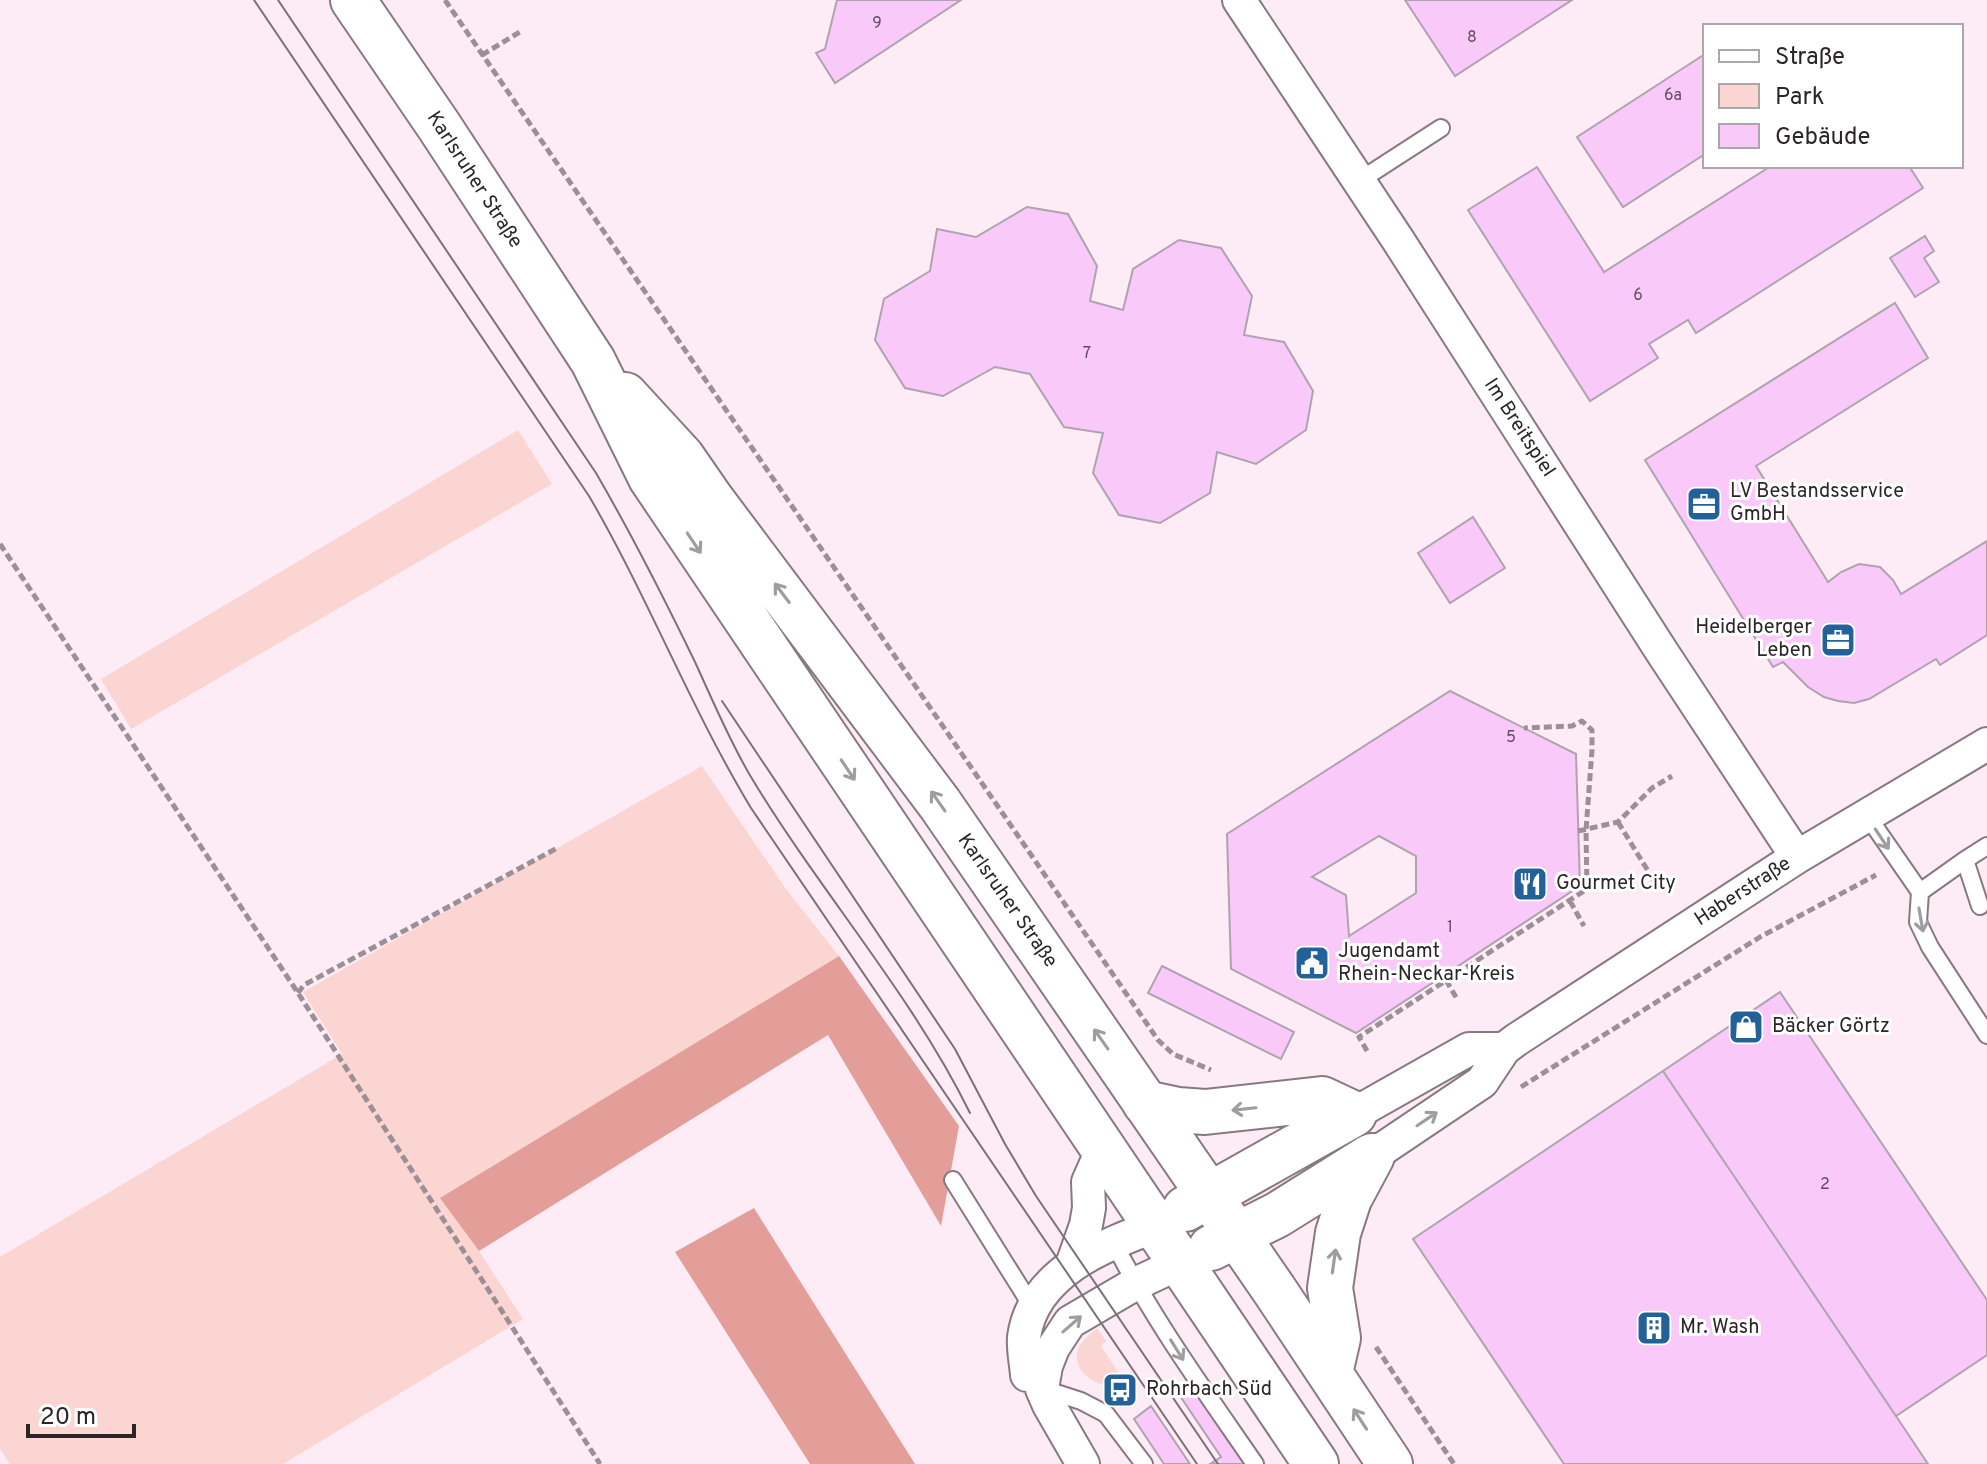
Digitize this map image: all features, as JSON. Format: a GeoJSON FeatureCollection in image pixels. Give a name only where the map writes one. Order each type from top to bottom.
{"type":"FeatureCollection","features":[{"type":"Feature","properties":{"kind":"main road","name":"Karlsruher Straße"},"geometry":{"type":"LineString","coordinates":[[353,0],[593,361],[651,478],[1316,1464]]}},
{"type":"Feature","properties":{"kind":"main road","name":"Karlsruher Straße"},"geometry":{"type":"LineString","coordinates":[[593,361],[682,457],[888,732],[1237,1236],[1390,1464]]}},
{"type":"Feature","properties":{"kind":"main road"},"geometry":{"type":"LineString","coordinates":[[1145,1103],[1205,1112],[1322,1099],[1354,1114]]}},
{"type":"Feature","properties":{"kind":"main road"},"geometry":{"type":"LineString","coordinates":[[1156,1226],[1354,1114]]}},
{"type":"Feature","properties":{"kind":"main road"},"geometry":{"type":"LineString","coordinates":[[1180,1263],[1277,1215],[1372,1156]]}},
{"type":"Feature","properties":{"kind":"main road"},"geometry":{"type":"LineString","coordinates":[[1330,1373],[1338,1338],[1330,1288],[1338,1233],[1349,1199],[1372,1156]]}},
{"type":"Feature","properties":{"kind":"street","name":"Im Breitspiel"},"geometry":{"type":"LineString","coordinates":[[1239,0],[1797,857]]}},
{"type":"Feature","properties":{"kind":"street","name":"Haberstraße"},"geometry":{"type":"LineString","coordinates":[[1372,1156],[1482,1082],[1504,1049],[1599,985],[1866,814],[1986,745]]}},
{"type":"Feature","properties":{"kind":"street"},"geometry":{"type":"LineString","coordinates":[[1354,1114],[1469,1049],[1504,1049]]}},
{"type":"Feature","properties":{"kind":"street"},"geometry":{"type":"LineString","coordinates":[[1072,1265],[1086,1225],[1088,1182],[1103,1148]]}},
{"type":"Feature","properties":{"kind":"street"},"geometry":{"type":"LineString","coordinates":[[1083,1464],[1035,1382],[1024,1339],[1037,1302],[1055,1279],[1113,1241],[1156,1226]]}},
{"type":"Feature","properties":{"kind":"street"},"geometry":{"type":"LineString","coordinates":[[1035,1382],[1070,1322],[1135,1284],[1180,1263]]}},
{"type":"Feature","properties":{"kind":"lane"},"geometry":{"type":"LineString","coordinates":[[1359,181],[1441,128]]}},
{"type":"Feature","properties":{"kind":"lane"},"geometry":{"type":"LineString","coordinates":[[1866,814],[1920,892],[1918,922],[1930,947],[1987,1035]]}},
{"type":"Feature","properties":{"kind":"lane"},"geometry":{"type":"LineString","coordinates":[[1920,892],[1987,846]]}},
{"type":"Feature","properties":{"kind":"lane"},"geometry":{"type":"LineString","coordinates":[[1965,860],[1980,906]]}},
{"type":"Feature","properties":{"kind":"lane"},"geometry":{"type":"LineString","coordinates":[[953,1180],[1037,1302]]}},
{"type":"Feature","properties":{"kind":"lane"},"geometry":{"type":"LineString","coordinates":[[1113,1241],[1135,1284],[1188,1368],[1255,1464]]}},
{"type":"Feature","properties":{"kind":"lane"},"geometry":{"type":"LineString","coordinates":[[1035,1382],[1106,1414],[1144,1464]]}},
{"type":"Feature","properties":{"kind":"path"},"geometry":{"type":"LineString","coordinates":[[445,0],[1158,1040],[1173,1054],[1218,1073],[1224,1111]]}},
{"type":"Feature","properties":{"kind":"path"},"geometry":{"type":"LineString","coordinates":[[482,55],[523,30]]}},
{"type":"Feature","properties":{"kind":"path"},"geometry":{"type":"LineString","coordinates":[[0,544],[298,993],[600,1464]]}},
{"type":"Feature","properties":{"kind":"path"},"geometry":{"type":"LineString","coordinates":[[1367,1051],[1359,1037],[1587,889],[1582,830],[1592,730],[1582,721],[1572,726],[1524,728]]}},
{"type":"Feature","properties":{"kind":"path"},"geometry":{"type":"LineString","coordinates":[[1582,830],[1618,822],[1652,788],[1672,776]]}},
{"type":"Feature","properties":{"kind":"path"},"geometry":{"type":"LineString","coordinates":[[1618,822],[1656,884]]}},
{"type":"Feature","properties":{"kind":"path"},"geometry":{"type":"LineString","coordinates":[[298,993],[304,985],[559,847]]}},
{"type":"Feature","properties":{"kind":"path"},"geometry":{"type":"LineString","coordinates":[[1510,1095],[1760,937],[1898,863]]}},
{"type":"Feature","properties":{"kind":"path"},"geometry":{"type":"LineString","coordinates":[[1570,901],[1584,926]]}},
{"type":"Feature","properties":{"kind":"path"},"geometry":{"type":"LineString","coordinates":[[1446,980],[1457,999]]}},
{"type":"Feature","properties":{"kind":"path"},"geometry":{"type":"LineString","coordinates":[[1372,1339],[1454,1464]]}},
{"type":"Feature","properties":{"kind":"green space"},"geometry":{"type":"Polygon","coordinates":[[[518,430],[552,484],[131,729],[101,679],[518,430]]]}},
{"type":"Feature","properties":{"kind":"green space"},"geometry":{"type":"Polygon","coordinates":[[[702,766],[786,889],[839,956],[441,1198],[523,1319],[283,1464],[10,1464],[0,1449],[0,1257],[342,1054],[303,992],[702,766]]]}},
{"type":"Feature","properties":{"kind":"green space"},"geometry":{"type":"Polygon","coordinates":[[[1097,1328],[1106,1341],[1101,1346],[1120,1375],[1104,1385],[1082,1372],[1077,1361],[1079,1347],[1097,1328]]]}},
{"type":"Feature","properties":{"kind":"shaded area"},"geometry":{"type":"Polygon","coordinates":[[[839,956],[959,1126],[941,1226],[828,1035],[479,1251],[440,1198],[839,956]]]}},
{"type":"Feature","properties":{"kind":"shaded area"},"geometry":{"type":"Polygon","coordinates":[[[754,1208],[915,1464],[810,1464],[675,1252],[754,1208]]]}},
{"type":"Feature","properties":{"kind":"building"},"geometry":{"type":"Polygon","coordinates":[[[837,0],[961,0],[835,83],[816,53],[825,49],[837,0]]]}},
{"type":"Feature","properties":{"kind":"building"},"geometry":{"type":"Polygon","coordinates":[[[1405,0],[1572,0],[1455,76],[1405,0]]]}},
{"type":"Feature","properties":{"kind":"building"},"geometry":{"type":"Polygon","coordinates":[[[1703,55],[1703,155],[1623,207],[1577,137],[1703,55]]]}},
{"type":"Feature","properties":{"kind":"building"},"geometry":{"type":"Polygon","coordinates":[[[1537,167],[1604,272],[1768,168],[1910,168],[1923,188],[1696,333],[1688,320],[1649,344],[1658,358],[1590,401],[1468,210],[1537,167]]]}},
{"type":"Feature","properties":{"kind":"building"},"geometry":{"type":"Polygon","coordinates":[[[1027,207],[1068,214],[1097,266],[1090,301],[1123,310],[1133,269],[1179,240],[1221,248],[1252,296],[1244,335],[1284,342],[1313,391],[1306,430],[1256,464],[1217,452],[1210,493],[1160,523],[1119,515],[1093,473],[1103,433],[1064,427],[1030,374],[995,367],[943,396],[905,388],[875,340],[884,299],[930,271],[937,229],[976,237],[1027,207]]]}},
{"type":"Feature","properties":{"kind":"building"},"geometry":{"type":"Polygon","coordinates":[[[1925,236],[1934,251],[1924,258],[1939,282],[1915,297],[1890,258],[1925,236]]]}},
{"type":"Feature","properties":{"kind":"building"},"geometry":{"type":"Polygon","coordinates":[[[1895,303],[1928,358],[1756,466],[1828,582],[1859,564],[1880,567],[1901,594],[1987,541],[1987,635],[1940,665],[1936,659],[1869,699],[1854,703],[1824,697],[1808,687],[1783,662],[1773,667],[1645,460],[1895,303]]]}},
{"type":"Feature","properties":{"kind":"building"},"geometry":{"type":"Polygon","coordinates":[[[1473,517],[1505,568],[1450,603],[1418,553],[1473,517]]]}},
{"type":"Feature","properties":{"kind":"building"},"geometry":{"type":"Polygon","coordinates":[[[1450,691],[1576,754],[1580,886],[1356,1033],[1231,969],[1227,834],[1450,691]],[[1379,836],[1312,877],[1346,895],[1349,936],[1416,893],[1416,856],[1379,836]]]}},
{"type":"Feature","properties":{"kind":"building"},"geometry":{"type":"Polygon","coordinates":[[[1162,966],[1294,1032],[1281,1059],[1148,993],[1162,966]]]}},
{"type":"Feature","properties":{"kind":"building"},"geometry":{"type":"Polygon","coordinates":[[[1780,992],[1987,1300],[1987,1355],[1896,1416],[1663,1071],[1780,992]]]}},
{"type":"Feature","properties":{"kind":"building","name":"Mr. Wash"},"geometry":{"type":"Polygon","coordinates":[[[1663,1071],[1928,1464],[1564,1464],[1413,1239],[1663,1071]]]}},
{"type":"Feature","properties":{"kind":"building"},"geometry":{"type":"Polygon","coordinates":[[[1195,1377],[1254,1464],[1210,1464],[1221,1457],[1176,1390],[1195,1377]]]}},
{"type":"Feature","properties":{"kind":"building"},"geometry":{"type":"Polygon","coordinates":[[[1151,1406],[1190,1464],[1164,1464],[1134,1419],[1151,1406]]]}},
{"type":"Feature","properties":{"kind":"tram line"},"geometry":{"type":"LineString","coordinates":[[254,0],[589,496],[631,573],[708,731],[751,808],[1197,1464]]}},
{"type":"Feature","properties":{"kind":"tram line"},"geometry":{"type":"LineString","coordinates":[[278,0],[596,473],[660,590],[751,777],[921,1026],[970,1113]]}},
{"type":"Feature","properties":{"kind":"tram line"},"geometry":{"type":"LineString","coordinates":[[722,701],[955,1049],[1036,1196],[1218,1464]]}},
{"type":"Feature","properties":{"kind":"place","name":"LV Bestandsservice GmbH"},"geometry":{"type":"Point","coordinates":[1704,504]}},
{"type":"Feature","properties":{"kind":"place","name":"Heidelberger Leben"},"geometry":{"type":"Point","coordinates":[1838,640]}},
{"type":"Feature","properties":{"kind":"place","name":"Gourmet City"},"geometry":{"type":"Point","coordinates":[1530,884]}},
{"type":"Feature","properties":{"kind":"place","name":"Jugendamt Rhein-Neckar-Kreis"},"geometry":{"type":"Point","coordinates":[1312,963]}},
{"type":"Feature","properties":{"kind":"place","name":"Bäcker Görtz"},"geometry":{"type":"Point","coordinates":[1746,1027]}},
{"type":"Feature","properties":{"kind":"place","name":"Mr. Wash"},"geometry":{"type":"Point","coordinates":[1654,1328]}},
{"type":"Feature","properties":{"kind":"place","name":"Rohrbach Süd"},"geometry":{"type":"Point","coordinates":[1120,1390]}}]}
